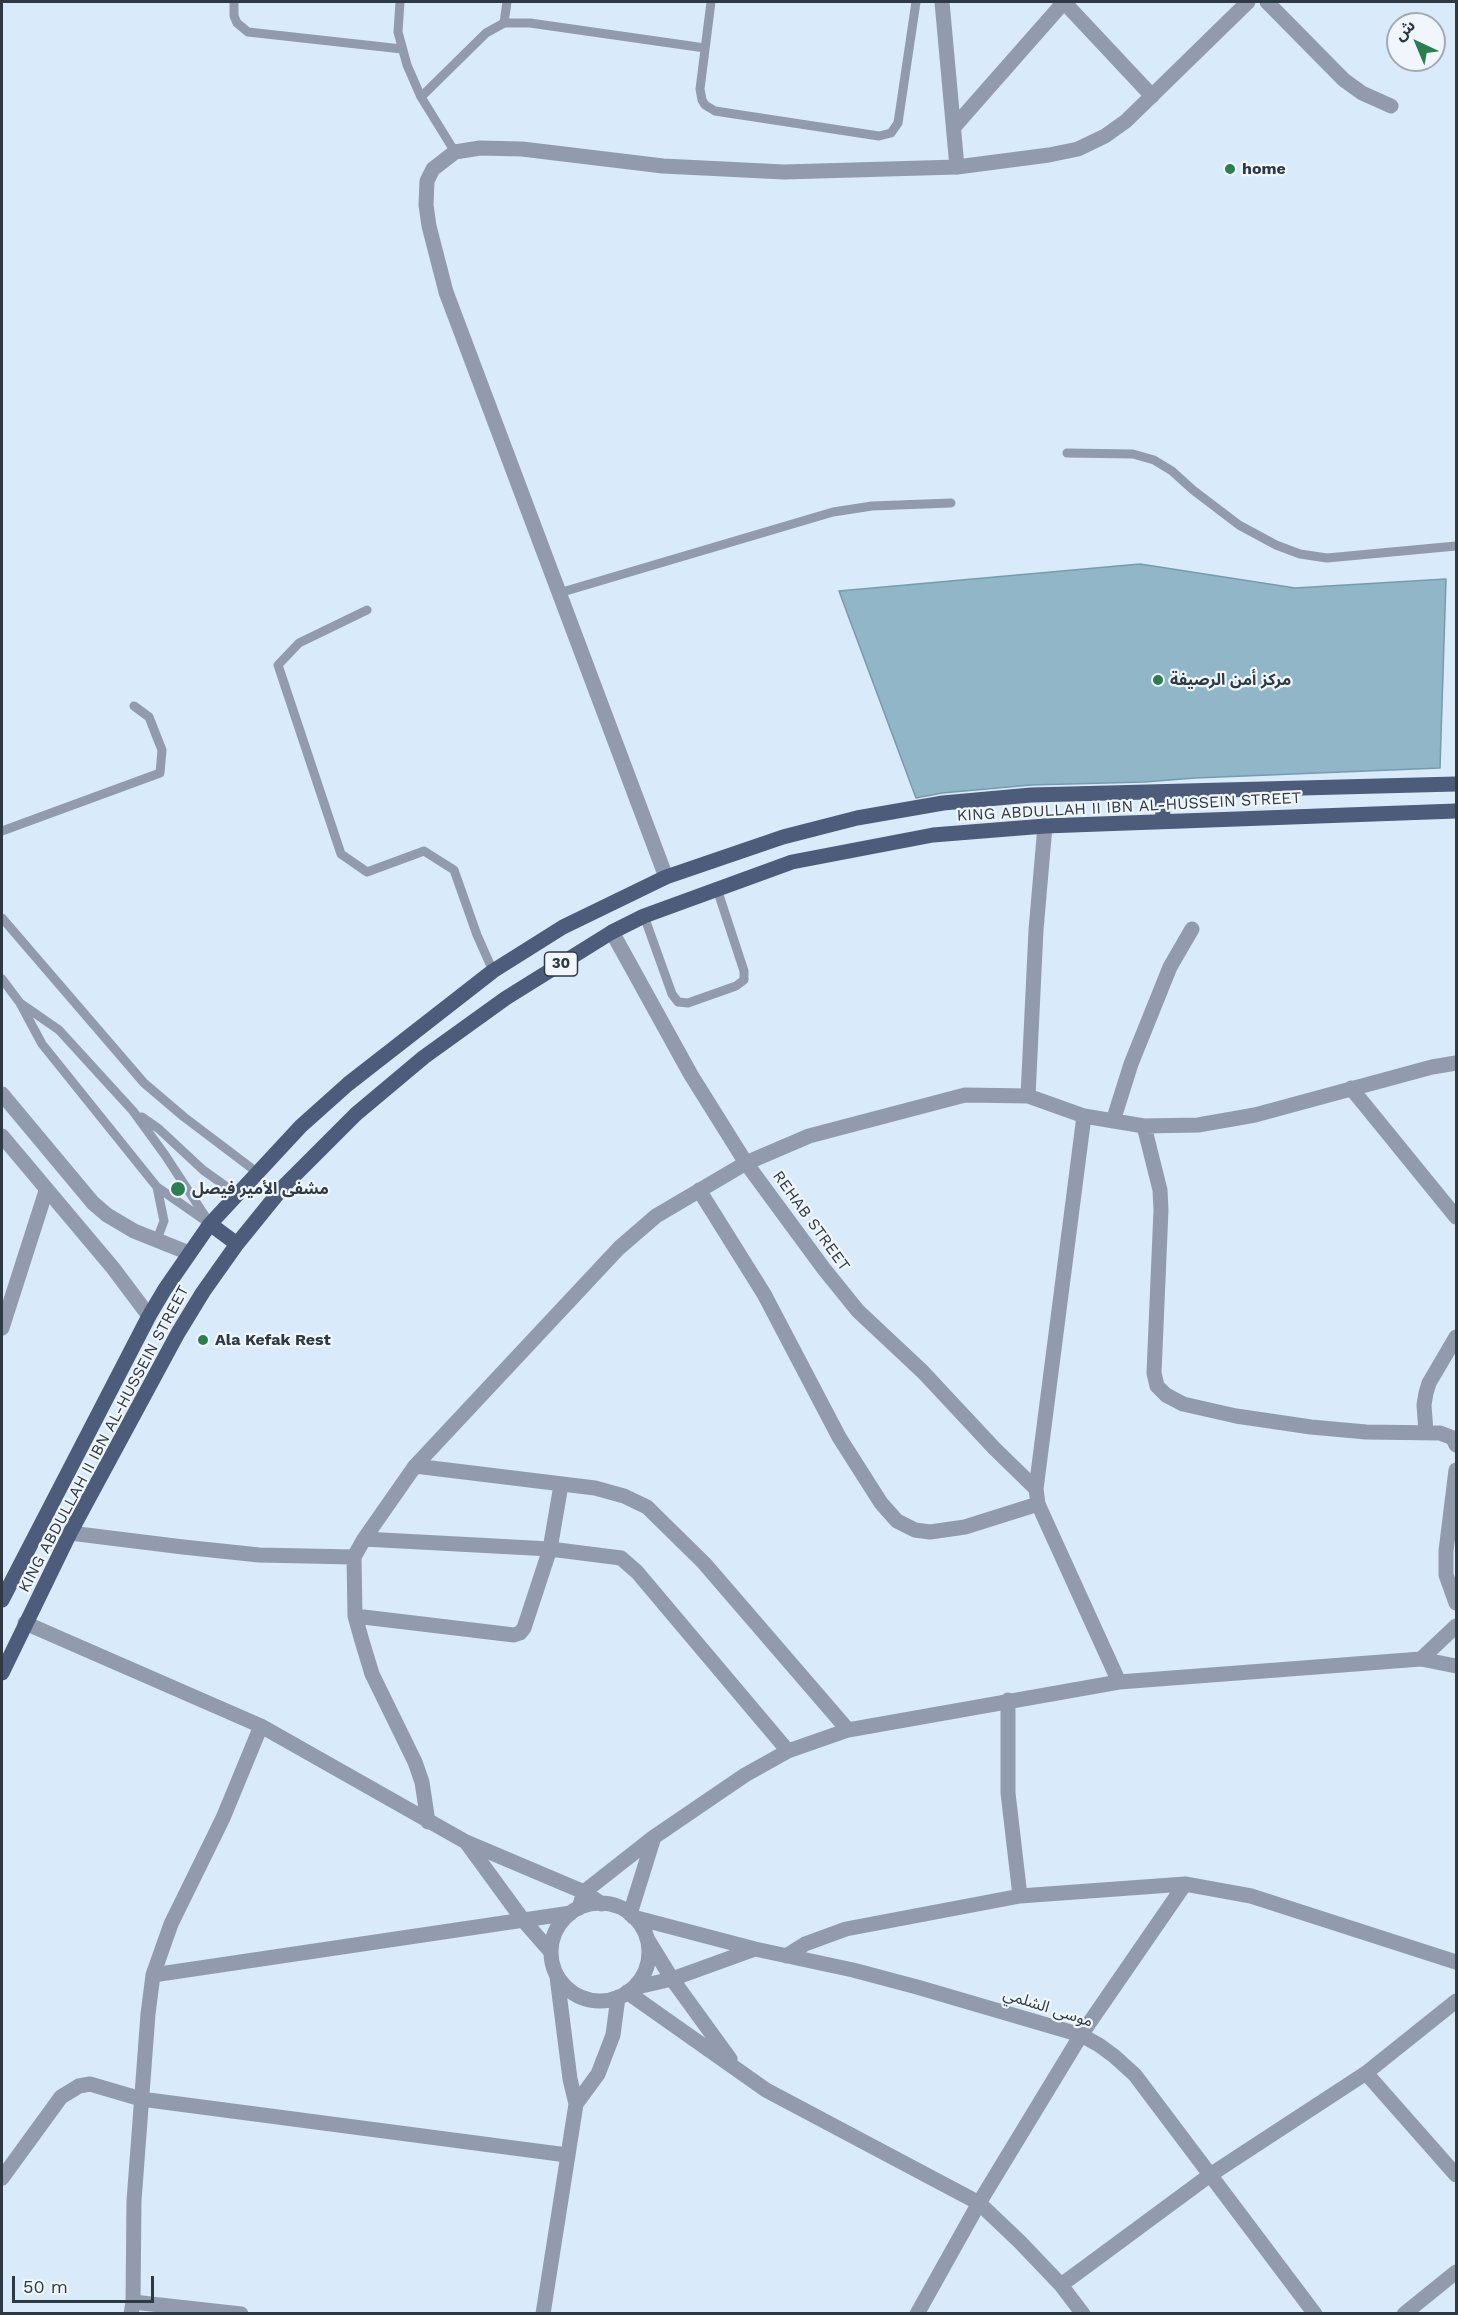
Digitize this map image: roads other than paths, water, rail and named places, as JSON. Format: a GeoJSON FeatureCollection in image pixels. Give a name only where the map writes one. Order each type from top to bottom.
{"type":"FeatureCollection","features":[{"type":"Feature","properties":{"kind":"main road","name":"KING ABDULLAH II IBN AL-HUSSEIN STREET"},"geometry":{"type":"LineString","coordinates":[[2,1600],[149,1316],[210,1224],[301,1126],[348,1084],[493,971],[563,927],[666,878],[783,837],[867,816],[943,804],[1030,795],[1456,784]]}},
{"type":"Feature","properties":{"kind":"main road"},"geometry":{"type":"LineString","coordinates":[[1162,792],[1163,821]]}},
{"type":"Feature","properties":{"kind":"main road","name":"KING ABDULLAH II IBN AL-HUSSEIN STREET"},"geometry":{"type":"LineString","coordinates":[[2,1673],[70,1533],[178,1333],[203,1292],[237,1244],[284,1186],[356,1113],[416,1064],[506,998],[612,932],[644,916],[792,862],[933,835],[1045,826],[1456,811]]}},
{"type":"Feature","properties":{"kind":"main road"},"geometry":{"type":"LineString","coordinates":[[210,1224],[237,1244]]}},
{"type":"Feature","properties":{"kind":"street"},"geometry":{"type":"LineString","coordinates":[[942,2],[957,167]]}},
{"type":"Feature","properties":{"kind":"street"},"geometry":{"type":"LineString","coordinates":[[954,127],[1064,2],[1152,96]]}},
{"type":"Feature","properties":{"kind":"street"},"geometry":{"type":"LineString","coordinates":[[666,878],[446,292],[431,236],[426,205],[427,181],[433,169],[455,152],[480,148],[522,149],[663,165],[784,172],[957,167],[1049,155],[1078,149],[1126,121],[1248,2]]}},
{"type":"Feature","properties":{"kind":"street"},"geometry":{"type":"LineString","coordinates":[[1267,2],[1344,80],[1362,93],[1391,106]]}},
{"type":"Feature","properties":{"kind":"street"},"geometry":{"type":"LineString","coordinates":[[1029,1096],[1036,930],[1045,826]]}},
{"type":"Feature","properties":{"kind":"street"},"geometry":{"type":"LineString","coordinates":[[1113,1121],[1131,1064],[1170,968],[1192,929]]}},
{"type":"Feature","properties":{"kind":"street","name":"REHAB STREET"},"geometry":{"type":"LineString","coordinates":[[612,932],[691,1075],[746,1163],[824,1269],[858,1311],[923,1372],[1037,1497]]}},
{"type":"Feature","properties":{"kind":"street"},"geometry":{"type":"LineString","coordinates":[[428,1822],[422,1782],[415,1762],[372,1674],[355,1616],[354,1557],[415,1466],[619,1248],[656,1216],[746,1163],[809,1136],[965,1095],[1029,1096],[1084,1116],[1144,1126],[1198,1125],[1254,1116],[1351,1088],[1456,1063]]}},
{"type":"Feature","properties":{"kind":"street"},"geometry":{"type":"LineString","coordinates":[[1351,1088],[1456,1217]]}},
{"type":"Feature","properties":{"kind":"street"},"geometry":{"type":"LineString","coordinates":[[2,1094],[93,1203],[107,1215],[153,1239],[189,1253]]}},
{"type":"Feature","properties":{"kind":"street"},"geometry":{"type":"LineString","coordinates":[[1084,1116],[1037,1497],[1119,1682]]}},
{"type":"Feature","properties":{"kind":"street"},"geometry":{"type":"LineString","coordinates":[[1144,1126],[1160,1190],[1154,1373],[1157,1386],[1166,1395],[1183,1404],[1236,1416],[1355,1431],[1448,1434],[1456,1445]]}},
{"type":"Feature","properties":{"kind":"street"},"geometry":{"type":"LineString","coordinates":[[2,1136],[113,1269],[149,1316]]}},
{"type":"Feature","properties":{"kind":"street"},"geometry":{"type":"LineString","coordinates":[[699,1190],[764,1294],[839,1437],[881,1503],[897,1521],[915,1530],[930,1532],[965,1527],[1037,1497]]}},
{"type":"Feature","properties":{"kind":"street"},"geometry":{"type":"LineString","coordinates":[[2,1328],[46,1191]]}},
{"type":"Feature","properties":{"kind":"street"},"geometry":{"type":"LineString","coordinates":[[1426,1432],[1424,1405],[1429,1383],[1456,1336]]}},
{"type":"Feature","properties":{"kind":"street"},"geometry":{"type":"LineString","coordinates":[[415,1466],[595,1488],[624,1496],[647,1507],[668,1525],[704,1563],[848,1730]]}},
{"type":"Feature","properties":{"kind":"street"},"geometry":{"type":"LineString","coordinates":[[1456,1470],[1446,1551],[1446,1575],[1456,1603]]}},
{"type":"Feature","properties":{"kind":"street"},"geometry":{"type":"LineString","coordinates":[[355,1616],[514,1635],[524,1628],[550,1549],[561,1485]]}},
{"type":"Feature","properties":{"kind":"street"},"geometry":{"type":"LineString","coordinates":[[70,1533],[183,1548],[259,1554],[354,1557]]}},
{"type":"Feature","properties":{"kind":"street"},"geometry":{"type":"LineString","coordinates":[[364,1539],[550,1549],[613,1556],[627,1562],[788,1751]]}},
{"type":"Feature","properties":{"kind":"street"},"geometry":{"type":"LineString","coordinates":[[25,1623],[261,1726],[466,1842],[584,1892],[602,1904]]}},
{"type":"Feature","properties":{"kind":"street"},"geometry":{"type":"LineString","coordinates":[[1421,1659],[1456,1626]]}},
{"type":"Feature","properties":{"kind":"street"},"geometry":{"type":"LineString","coordinates":[[755,1949],[672,1979],[601,2001],[584,1998],[568,1990],[557,1977],[551,1952],[556,1930],[575,1911],[584,1892],[654,1837],[745,1775],[788,1751],[848,1730],[1119,1682],[1421,1659],[1456,1666]]}},
{"type":"Feature","properties":{"kind":"street"},"geometry":{"type":"LineString","coordinates":[[1008,1701],[1008,1793],[1020,1896]]}},
{"type":"Feature","properties":{"kind":"street"},"geometry":{"type":"LineString","coordinates":[[241,2313],[132,2308],[134,2201],[153,1975],[171,1924],[223,1818],[261,1726]]}},
{"type":"Feature","properties":{"kind":"street"},"geometry":{"type":"LineString","coordinates":[[632,1915],[654,1837]]}},
{"type":"Feature","properties":{"kind":"street"},"geometry":{"type":"LineString","coordinates":[[466,1842],[523,1920],[551,1952]]}},
{"type":"Feature","properties":{"kind":"street"},"geometry":{"type":"LineString","coordinates":[[917,2313],[1081,2035],[1185,1884]]}},
{"type":"Feature","properties":{"kind":"street"},"geometry":{"type":"LineString","coordinates":[[786,1956],[805,1944],[846,1929],[1020,1896],[1185,1884],[1251,1896],[1456,1962]]}},
{"type":"Feature","properties":{"kind":"street"},"geometry":{"type":"LineString","coordinates":[[153,1975],[523,1920],[602,1904],[614,1906],[632,1915],[672,1979],[737,2068]]}},
{"type":"Feature","properties":{"kind":"street","name":"موسى الشلمي"},"geometry":{"type":"LineString","coordinates":[[632,1915],[755,1949],[917,1987],[1081,2035],[1114,2056],[1135,2075],[1315,2313]]}},
{"type":"Feature","properties":{"kind":"street"},"geometry":{"type":"LineString","coordinates":[[576,2104],[598,2074],[614,2035],[626,1992],[646,1967],[648,1950],[646,1938]]}},
{"type":"Feature","properties":{"kind":"street"},"geometry":{"type":"LineString","coordinates":[[543,2313],[576,2104],[570,2079],[557,1977]]}},
{"type":"Feature","properties":{"kind":"street"},"geometry":{"type":"LineString","coordinates":[[626,1992],[766,2090],[817,2119],[980,2203],[1020,2241],[1061,2285],[1083,2313]]}},
{"type":"Feature","properties":{"kind":"street"},"geometry":{"type":"LineString","coordinates":[[1061,2285],[1210,2175],[1366,2073],[1456,2001]]}},
{"type":"Feature","properties":{"kind":"street"},"geometry":{"type":"LineString","coordinates":[[1366,2073],[1456,2175]]}},
{"type":"Feature","properties":{"kind":"street"},"geometry":{"type":"LineString","coordinates":[[2,2178],[61,2097],[70,2089],[90,2084],[141,2098],[567,2155]]}},
{"type":"Feature","properties":{"kind":"street"},"geometry":{"type":"LineString","coordinates":[[1404,2313],[1456,2272]]}},
{"type":"Feature","properties":{"kind":"lane"},"geometry":{"type":"LineString","coordinates":[[234,2],[234,16],[237,23],[248,32],[402,49]]}},
{"type":"Feature","properties":{"kind":"lane"},"geometry":{"type":"LineString","coordinates":[[400,2],[398,32],[402,49],[421,97],[455,152]]}},
{"type":"Feature","properties":{"kind":"lane"},"geometry":{"type":"LineString","coordinates":[[504,23],[507,2]]}},
{"type":"Feature","properties":{"kind":"lane"},"geometry":{"type":"LineString","coordinates":[[711,2],[700,95],[710,109],[886,136],[898,123],[916,2]]}},
{"type":"Feature","properties":{"kind":"lane"},"geometry":{"type":"LineString","coordinates":[[421,97],[486,33],[504,23],[530,23],[705,48]]}},
{"type":"Feature","properties":{"kind":"lane"},"geometry":{"type":"LineString","coordinates":[[1067,453],[1133,454],[1154,460],[1172,471],[1239,525],[1275,545],[1300,554],[1327,558],[1456,546]]}},
{"type":"Feature","properties":{"kind":"lane"},"geometry":{"type":"LineString","coordinates":[[558,593],[833,512],[872,506],[951,503]]}},
{"type":"Feature","properties":{"kind":"lane"},"geometry":{"type":"LineString","coordinates":[[367,610],[299,643],[278,665],[341,854],[367,872],[424,851],[454,870],[477,935],[493,971]]}},
{"type":"Feature","properties":{"kind":"lane"},"geometry":{"type":"LineString","coordinates":[[2,831],[160,773],[162,750],[149,717],[134,706]]}},
{"type":"Feature","properties":{"kind":"lane"},"geometry":{"type":"LineString","coordinates":[[644,916],[672,994],[678,1002],[688,1003],[736,986],[744,980],[744,971],[717,889]]}},
{"type":"Feature","properties":{"kind":"lane"},"geometry":{"type":"LineString","coordinates":[[2,918],[144,1083],[184,1117],[258,1173]]}},
{"type":"Feature","properties":{"kind":"lane"},"geometry":{"type":"LineString","coordinates":[[2,980],[20,1003],[42,1044],[157,1187],[210,1224]]}},
{"type":"Feature","properties":{"kind":"lane"},"geometry":{"type":"LineString","coordinates":[[20,1003],[58,1030],[133,1111],[210,1224]]}},
{"type":"Feature","properties":{"kind":"lane"},"geometry":{"type":"LineString","coordinates":[[133,1111],[159,1130],[203,1170],[238,1195]]}},
{"type":"Feature","properties":{"kind":"lane"},"geometry":{"type":"LineString","coordinates":[[153,1239],[159,1234],[164,1221],[157,1187]]}},
{"type":"Feature","properties":{"kind":"place","name":"home"},"geometry":{"type":"Point","coordinates":[1230,169]}},
{"type":"Feature","properties":{"kind":"place","name":"مركز أمن الرصيفة"},"geometry":{"type":"Point","coordinates":[1158,680]}},
{"type":"Feature","properties":{"kind":"place","name":"مشفى الأمير فيصل"},"geometry":{"type":"Point","coordinates":[178,1189]}},
{"type":"Feature","properties":{"kind":"place","name":"Ala Kefak Rest"},"geometry":{"type":"Point","coordinates":[203,1340]}}]}
